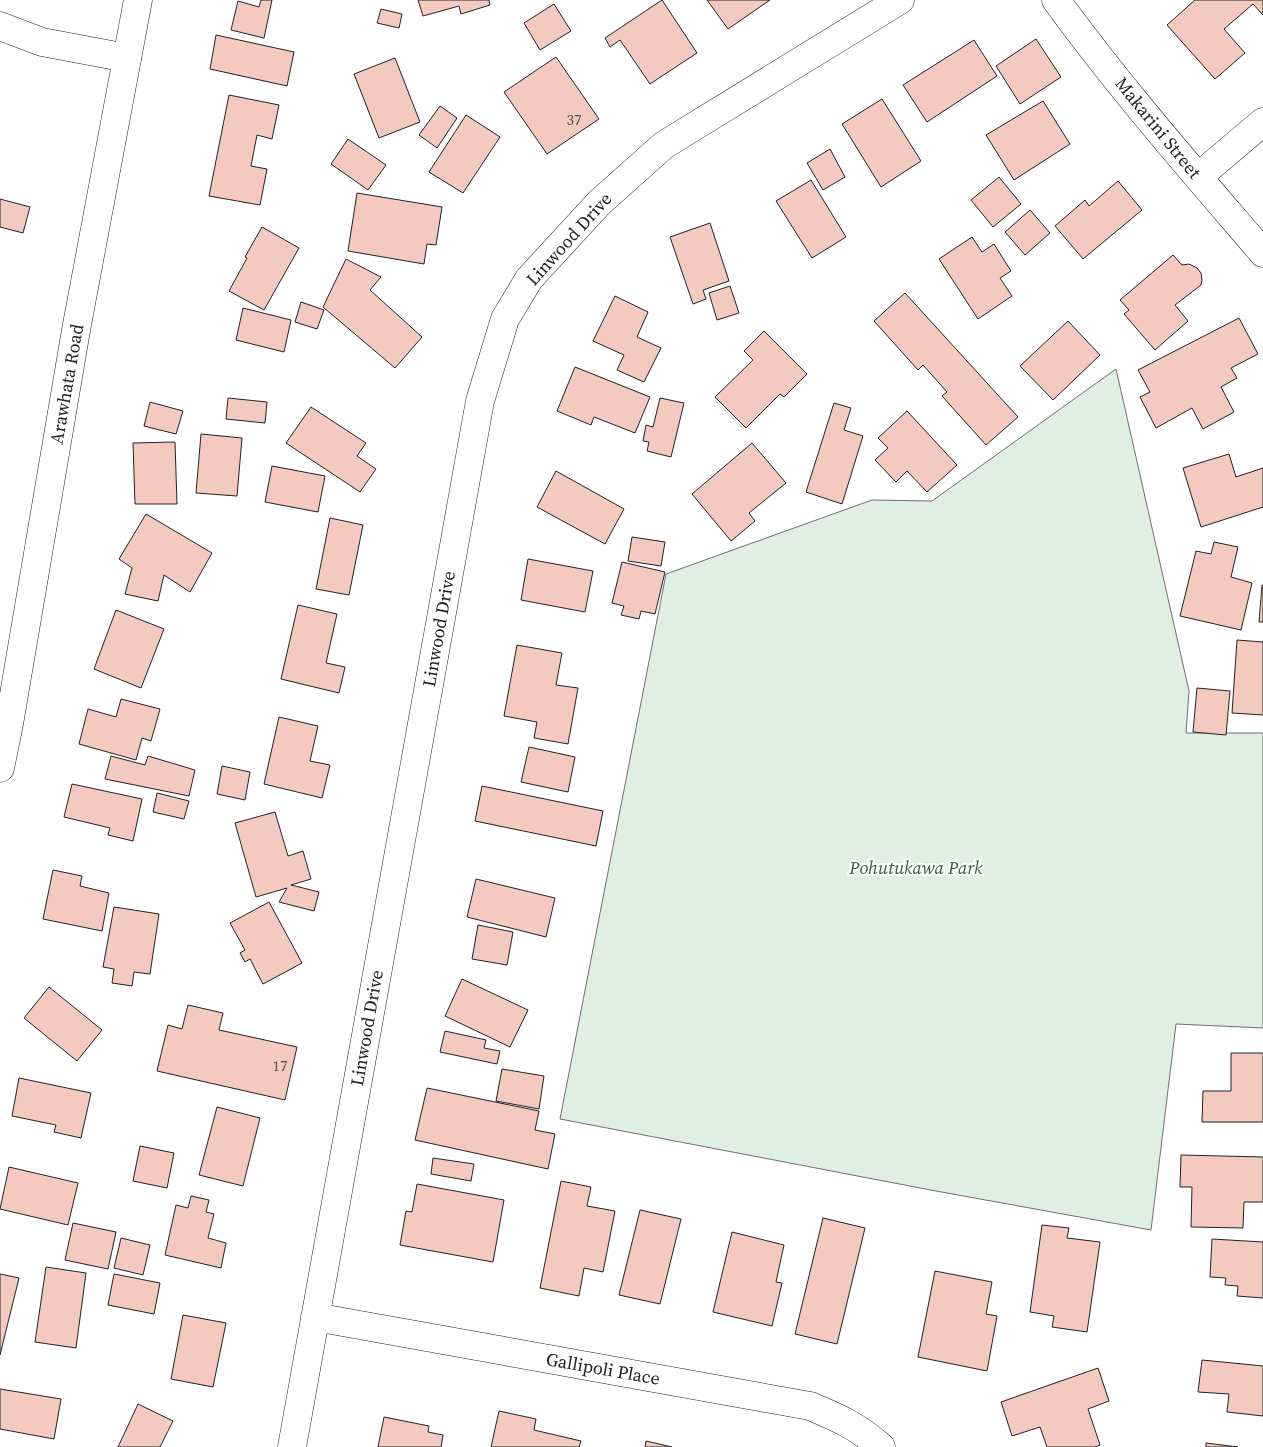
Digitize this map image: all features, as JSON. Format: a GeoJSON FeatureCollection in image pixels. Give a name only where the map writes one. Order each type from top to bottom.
{"type":"FeatureCollection","features":[{"type":"Feature","properties":{"kind":"street","name":"Arawhata Road"},"geometry":{"type":"LineString","coordinates":[[0,768],[5,723],[138,0]]}},
{"type":"Feature","properties":{"kind":"street","name":"Linwood Drive"},"geometry":{"type":"LineString","coordinates":[[292,1447],[480,401],[505,320],[529,279],[599,203],[664,145],[900,0]]}},
{"type":"Feature","properties":{"kind":"street","name":"Makarini Street"},"geometry":{"type":"LineString","coordinates":[[1056,0],[1082,36],[1263,253]]}},
{"type":"Feature","properties":{"kind":"street"},"geometry":{"type":"LineString","coordinates":[[0,26],[42,42],[127,58]]}},
{"type":"Feature","properties":{"kind":"street"},"geometry":{"type":"LineString","coordinates":[[1198,177],[1263,122]]}},
{"type":"Feature","properties":{"kind":"street","name":"Gallipoli Place"},"geometry":{"type":"LineString","coordinates":[[315,1317],[810,1406],[862,1430],[881,1447]]}},
{"type":"Feature","properties":{"kind":"green space","name":"Pohutukawa Park"},"geometry":{"type":"Polygon","coordinates":[[[1116,369],[1189,691],[1186,733],[1263,733],[1263,1028],[1176,1024],[1151,1230],[560,1119],[666,574],[872,500],[932,501],[1116,369]]]}},
{"type":"Feature","properties":{"kind":"building"},"geometry":{"type":"Polygon","coordinates":[[[261,0],[272,0],[264,38],[231,30],[238,1],[259,7],[261,0]]]}},
{"type":"Feature","properties":{"kind":"building"},"geometry":{"type":"Polygon","coordinates":[[[418,0],[489,0],[490,5],[461,14],[459,6],[423,16],[418,0]]]}},
{"type":"Feature","properties":{"kind":"building"},"geometry":{"type":"Polygon","coordinates":[[[662,0],[697,53],[650,84],[620,40],[610,47],[605,38],[662,0]]]}},
{"type":"Feature","properties":{"kind":"building"},"geometry":{"type":"Polygon","coordinates":[[[707,0],[770,0],[728,29],[707,0]]]}},
{"type":"Feature","properties":{"kind":"building"},"geometry":{"type":"Polygon","coordinates":[[[1195,0],[1263,0],[1263,15],[1253,4],[1224,29],[1245,53],[1215,79],[1167,25],[1195,0]]]}},
{"type":"Feature","properties":{"kind":"building"},"geometry":{"type":"Polygon","coordinates":[[[554,4],[571,31],[540,50],[524,23],[554,4]]]}},
{"type":"Feature","properties":{"kind":"building"},"geometry":{"type":"Polygon","coordinates":[[[381,9],[402,14],[399,28],[377,23],[381,9]]]}},
{"type":"Feature","properties":{"kind":"building"},"geometry":{"type":"Polygon","coordinates":[[[216,35],[294,52],[287,86],[210,69],[216,35]]]}},
{"type":"Feature","properties":{"kind":"building"},"geometry":{"type":"Polygon","coordinates":[[[1036,39],[1061,77],[1020,104],[996,66],[1036,39]]]}},
{"type":"Feature","properties":{"kind":"building"},"geometry":{"type":"Polygon","coordinates":[[[974,40],[997,76],[927,122],[903,85],[974,40]]]}},
{"type":"Feature","properties":{"kind":"building"},"geometry":{"type":"Polygon","coordinates":[[[556,57],[599,119],[547,154],[504,92],[556,57]]]}},
{"type":"Feature","properties":{"kind":"building"},"geometry":{"type":"Polygon","coordinates":[[[395,58],[420,122],[379,138],[354,74],[395,58]]]}},
{"type":"Feature","properties":{"kind":"building"},"geometry":{"type":"Polygon","coordinates":[[[229,95],[279,105],[272,139],[257,135],[251,166],[267,169],[260,205],[209,196],[229,95]]]}},
{"type":"Feature","properties":{"kind":"building"},"geometry":{"type":"Polygon","coordinates":[[[882,99],[921,161],[881,187],[842,124],[882,99]]]}},
{"type":"Feature","properties":{"kind":"building"},"geometry":{"type":"Polygon","coordinates":[[[1043,101],[1070,144],[1014,180],[986,135],[1043,101]]]}},
{"type":"Feature","properties":{"kind":"building"},"geometry":{"type":"Polygon","coordinates":[[[440,106],[457,118],[437,148],[419,135],[440,106]]]}},
{"type":"Feature","properties":{"kind":"building"},"geometry":{"type":"Polygon","coordinates":[[[466,115],[500,137],[463,193],[429,172],[466,115]]]}},
{"type":"Feature","properties":{"kind":"building"},"geometry":{"type":"Polygon","coordinates":[[[348,139],[386,165],[368,190],[331,164],[348,139]]]}},
{"type":"Feature","properties":{"kind":"building"},"geometry":{"type":"Polygon","coordinates":[[[830,149],[845,177],[823,190],[807,163],[830,149]]]}},
{"type":"Feature","properties":{"kind":"building"},"geometry":{"type":"Polygon","coordinates":[[[999,177],[1021,204],[993,227],[971,200],[999,177]]]}},
{"type":"Feature","properties":{"kind":"building"},"geometry":{"type":"Polygon","coordinates":[[[811,180],[846,237],[812,258],[776,201],[811,180]]]}},
{"type":"Feature","properties":{"kind":"building"},"geometry":{"type":"Polygon","coordinates":[[[1118,181],[1142,210],[1083,259],[1055,226],[1085,200],[1089,206],[1118,181]]]}},
{"type":"Feature","properties":{"kind":"building"},"geometry":{"type":"Polygon","coordinates":[[[357,193],[442,207],[436,245],[427,244],[424,264],[348,251],[357,193]]]}},
{"type":"Feature","properties":{"kind":"building"},"geometry":{"type":"Polygon","coordinates":[[[0,199],[30,207],[23,233],[0,227],[0,199]]]}},
{"type":"Feature","properties":{"kind":"building"},"geometry":{"type":"Polygon","coordinates":[[[1030,210],[1050,233],[1025,255],[1005,232],[1030,210]]]}},
{"type":"Feature","properties":{"kind":"building"},"geometry":{"type":"Polygon","coordinates":[[[710,223],[729,281],[703,290],[706,299],[693,304],[670,237],[710,223]]]}},
{"type":"Feature","properties":{"kind":"building"},"geometry":{"type":"Polygon","coordinates":[[[262,227],[299,248],[264,310],[229,291],[262,227]]]}},
{"type":"Feature","properties":{"kind":"building"},"geometry":{"type":"Polygon","coordinates":[[[972,237],[982,252],[994,244],[1011,271],[1000,278],[1012,296],[978,319],[939,259],[972,237]]]}},
{"type":"Feature","properties":{"kind":"building"},"geometry":{"type":"Polygon","coordinates":[[[1173,255],[1182,265],[1189,264],[1197,268],[1201,273],[1202,280],[1201,285],[1175,305],[1188,321],[1155,350],[1124,314],[1129,310],[1120,300],[1173,255]]]}},
{"type":"Feature","properties":{"kind":"building"},"geometry":{"type":"Polygon","coordinates":[[[346,259],[381,277],[370,290],[422,337],[395,368],[323,307],[346,259]]]}},
{"type":"Feature","properties":{"kind":"building"},"geometry":{"type":"Polygon","coordinates":[[[730,286],[739,313],[717,320],[709,293],[730,286]]]}},
{"type":"Feature","properties":{"kind":"building"},"geometry":{"type":"Polygon","coordinates":[[[905,293],[1018,417],[986,445],[942,396],[947,392],[923,365],[918,370],[874,321],[905,293]]]}},
{"type":"Feature","properties":{"kind":"building"},"geometry":{"type":"Polygon","coordinates":[[[615,296],[648,312],[637,337],[661,348],[644,382],[617,370],[624,355],[593,341],[615,296]]]}},
{"type":"Feature","properties":{"kind":"building"},"geometry":{"type":"Polygon","coordinates":[[[301,302],[324,310],[317,329],[295,322],[301,302]]]}},
{"type":"Feature","properties":{"kind":"building"},"geometry":{"type":"Polygon","coordinates":[[[243,308],[291,320],[284,352],[236,340],[243,308]]]}},
{"type":"Feature","properties":{"kind":"building"},"geometry":{"type":"Polygon","coordinates":[[[1239,318],[1258,354],[1231,368],[1237,378],[1221,387],[1234,412],[1203,429],[1192,408],[1156,428],[1140,397],[1150,392],[1138,370],[1239,318]]]}},
{"type":"Feature","properties":{"kind":"building"},"geometry":{"type":"Polygon","coordinates":[[[1068,321],[1100,355],[1053,400],[1020,366],[1068,321]]]}},
{"type":"Feature","properties":{"kind":"building"},"geometry":{"type":"Polygon","coordinates":[[[764,331],[807,374],[784,397],[780,394],[746,428],[715,397],[753,360],[744,351],[764,331]]]}},
{"type":"Feature","properties":{"kind":"building"},"geometry":{"type":"Polygon","coordinates":[[[575,367],[650,397],[635,433],[594,417],[591,425],[557,411],[575,367]]]}},
{"type":"Feature","properties":{"kind":"building"},"geometry":{"type":"Polygon","coordinates":[[[228,398],[267,402],[265,423],[226,419],[228,398]]]}},
{"type":"Feature","properties":{"kind":"building"},"geometry":{"type":"Polygon","coordinates":[[[660,398],[684,403],[671,457],[647,451],[649,442],[643,441],[646,425],[653,427],[660,398]]]}},
{"type":"Feature","properties":{"kind":"building"},"geometry":{"type":"Polygon","coordinates":[[[150,402],[183,411],[176,434],[144,426],[150,402]]]}},
{"type":"Feature","properties":{"kind":"building"},"geometry":{"type":"Polygon","coordinates":[[[834,403],[851,408],[844,430],[863,436],[842,504],[806,492],[834,403]]]}},
{"type":"Feature","properties":{"kind":"building"},"geometry":{"type":"Polygon","coordinates":[[[311,407],[366,443],[357,456],[376,469],[360,492],[286,443],[311,407]]]}},
{"type":"Feature","properties":{"kind":"building"},"geometry":{"type":"Polygon","coordinates":[[[907,411],[957,465],[927,492],[907,471],[896,482],[875,460],[888,448],[878,438],[907,411]]]}},
{"type":"Feature","properties":{"kind":"building"},"geometry":{"type":"Polygon","coordinates":[[[201,434],[242,438],[237,496],[196,493],[201,434]]]}},
{"type":"Feature","properties":{"kind":"building"},"geometry":{"type":"Polygon","coordinates":[[[175,442],[177,504],[135,504],[133,443],[175,442]]]}},
{"type":"Feature","properties":{"kind":"building"},"geometry":{"type":"Polygon","coordinates":[[[752,443],[786,483],[749,513],[755,521],[731,541],[692,494],[752,443]]]}},
{"type":"Feature","properties":{"kind":"building"},"geometry":{"type":"Polygon","coordinates":[[[1229,454],[1236,477],[1263,468],[1263,507],[1201,527],[1183,468],[1229,454]]]}},
{"type":"Feature","properties":{"kind":"building"},"geometry":{"type":"Polygon","coordinates":[[[272,466],[325,476],[318,512],[265,502],[272,466]]]}},
{"type":"Feature","properties":{"kind":"building"},"geometry":{"type":"Polygon","coordinates":[[[556,471],[624,509],[605,544],[537,507],[556,471]]]}},
{"type":"Feature","properties":{"kind":"building"},"geometry":{"type":"Polygon","coordinates":[[[146,514],[212,553],[190,592],[164,575],[158,601],[125,594],[132,568],[119,559],[146,514]]]}},
{"type":"Feature","properties":{"kind":"building"},"geometry":{"type":"Polygon","coordinates":[[[330,518],[363,525],[349,595],[316,589],[330,518]]]}},
{"type":"Feature","properties":{"kind":"building"},"geometry":{"type":"Polygon","coordinates":[[[632,537],[665,542],[661,566],[628,561],[632,537]]]}},
{"type":"Feature","properties":{"kind":"building"},"geometry":{"type":"Polygon","coordinates":[[[1214,542],[1238,547],[1231,577],[1252,583],[1241,630],[1180,616],[1196,551],[1211,554],[1214,542]]]}},
{"type":"Feature","properties":{"kind":"building"},"geometry":{"type":"Polygon","coordinates":[[[528,559],[593,571],[585,612],[521,600],[528,559]]]}},
{"type":"Feature","properties":{"kind":"building"},"geometry":{"type":"Polygon","coordinates":[[[622,562],[665,572],[655,614],[641,611],[639,619],[621,615],[624,606],[612,603],[622,562]]]}},
{"type":"Feature","properties":{"kind":"building"},"geometry":{"type":"Polygon","coordinates":[[[1262,585],[1263,622],[1259,622],[1262,585]]]}},
{"type":"Feature","properties":{"kind":"building"},"geometry":{"type":"Polygon","coordinates":[[[298,605],[337,614],[326,663],[345,667],[339,693],[281,679],[298,605]]]}},
{"type":"Feature","properties":{"kind":"building"},"geometry":{"type":"Polygon","coordinates":[[[116,610],[164,629],[141,688],[94,669],[116,610]]]}},
{"type":"Feature","properties":{"kind":"building"},"geometry":{"type":"Polygon","coordinates":[[[1237,640],[1263,642],[1263,715],[1232,713],[1237,640]]]}},
{"type":"Feature","properties":{"kind":"building"},"geometry":{"type":"Polygon","coordinates":[[[517,645],[562,653],[556,685],[578,688],[568,744],[534,738],[537,722],[504,716],[517,645]]]}},
{"type":"Feature","properties":{"kind":"building"},"geometry":{"type":"Polygon","coordinates":[[[1197,688],[1230,691],[1226,735],[1193,732],[1197,688]]]}},
{"type":"Feature","properties":{"kind":"building"},"geometry":{"type":"Polygon","coordinates":[[[121,699],[160,709],[151,741],[142,738],[136,760],[79,744],[88,709],[116,717],[121,699]]]}},
{"type":"Feature","properties":{"kind":"building"},"geometry":{"type":"Polygon","coordinates":[[[279,717],[318,726],[310,761],[330,765],[322,798],[264,784],[279,717]]]}},
{"type":"Feature","properties":{"kind":"building"},"geometry":{"type":"Polygon","coordinates":[[[529,747],[575,757],[568,792],[521,782],[529,747]]]}},
{"type":"Feature","properties":{"kind":"building"},"geometry":{"type":"Polygon","coordinates":[[[111,756],[145,765],[148,756],[195,770],[189,796],[105,779],[111,756]]]}},
{"type":"Feature","properties":{"kind":"building"},"geometry":{"type":"Polygon","coordinates":[[[222,766],[250,772],[245,800],[217,794],[222,766]]]}},
{"type":"Feature","properties":{"kind":"building"},"geometry":{"type":"Polygon","coordinates":[[[72,784],[142,799],[133,841],[108,835],[110,828],[64,817],[72,784]]]}},
{"type":"Feature","properties":{"kind":"building"},"geometry":{"type":"Polygon","coordinates":[[[482,786],[603,811],[596,846],[475,821],[482,786]]]}},
{"type":"Feature","properties":{"kind":"building"},"geometry":{"type":"Polygon","coordinates":[[[157,793],[189,801],[184,819],[153,812],[157,793]]]}},
{"type":"Feature","properties":{"kind":"building"},"geometry":{"type":"Polygon","coordinates":[[[275,812],[288,856],[303,851],[311,879],[291,885],[319,892],[314,911],[279,902],[287,888],[256,897],[235,823],[275,812]]]}},
{"type":"Feature","properties":{"kind":"building"},"geometry":{"type":"Polygon","coordinates":[[[53,870],[82,876],[80,886],[109,893],[102,931],[43,919],[53,870]]]}},
{"type":"Feature","properties":{"kind":"building"},"geometry":{"type":"Polygon","coordinates":[[[476,879],[555,898],[546,937],[467,917],[476,879]]]}},
{"type":"Feature","properties":{"kind":"building"},"geometry":{"type":"Polygon","coordinates":[[[269,902],[302,963],[263,984],[250,959],[245,962],[240,953],[245,950],[230,923],[269,902]]]}},
{"type":"Feature","properties":{"kind":"building"},"geometry":{"type":"Polygon","coordinates":[[[114,907],[159,914],[150,974],[134,972],[132,986],[112,983],[114,969],[103,967],[114,907]]]}},
{"type":"Feature","properties":{"kind":"building"},"geometry":{"type":"Polygon","coordinates":[[[478,925],[513,932],[507,965],[472,959],[478,925]]]}},
{"type":"Feature","properties":{"kind":"building"},"geometry":{"type":"Polygon","coordinates":[[[462,979],[528,1010],[510,1047],[445,1016],[462,979]]]}},
{"type":"Feature","properties":{"kind":"building"},"geometry":{"type":"Polygon","coordinates":[[[49,987],[102,1030],[77,1061],[24,1018],[49,987]]]}},
{"type":"Feature","properties":{"kind":"building"},"geometry":{"type":"Polygon","coordinates":[[[188,1005],[223,1013],[219,1030],[297,1047],[285,1100],[157,1071],[168,1025],[182,1029],[188,1005]]]}},
{"type":"Feature","properties":{"kind":"building"},"geometry":{"type":"Polygon","coordinates":[[[445,1031],[486,1040],[484,1048],[500,1051],[497,1064],[440,1052],[445,1031]]]}},
{"type":"Feature","properties":{"kind":"building"},"geometry":{"type":"Polygon","coordinates":[[[1231,1053],[1263,1053],[1263,1122],[1202,1122],[1203,1091],[1231,1091],[1231,1053]]]}},
{"type":"Feature","properties":{"kind":"building"},"geometry":{"type":"Polygon","coordinates":[[[502,1069],[544,1076],[539,1109],[496,1101],[502,1069]]]}},
{"type":"Feature","properties":{"kind":"building"},"geometry":{"type":"Polygon","coordinates":[[[19,1078],[91,1093],[81,1138],[54,1132],[56,1125],[12,1116],[19,1078]]]}},
{"type":"Feature","properties":{"kind":"building"},"geometry":{"type":"Polygon","coordinates":[[[427,1088],[539,1111],[535,1130],[555,1134],[548,1169],[415,1140],[427,1088]]]}},
{"type":"Feature","properties":{"kind":"building"},"geometry":{"type":"Polygon","coordinates":[[[217,1107],[260,1118],[243,1186],[199,1175],[217,1107]]]}},
{"type":"Feature","properties":{"kind":"building"},"geometry":{"type":"Polygon","coordinates":[[[140,1146],[174,1153],[167,1188],[133,1181],[140,1146]]]}},
{"type":"Feature","properties":{"kind":"building"},"geometry":{"type":"Polygon","coordinates":[[[1181,1155],[1263,1157],[1263,1202],[1244,1202],[1243,1228],[1191,1227],[1192,1187],[1180,1187],[1181,1155]]]}},
{"type":"Feature","properties":{"kind":"building"},"geometry":{"type":"Polygon","coordinates":[[[433,1158],[474,1164],[471,1181],[431,1174],[433,1158]]]}},
{"type":"Feature","properties":{"kind":"building"},"geometry":{"type":"Polygon","coordinates":[[[9,1167],[78,1183],[68,1225],[0,1209],[9,1167]]]}},
{"type":"Feature","properties":{"kind":"building"},"geometry":{"type":"Polygon","coordinates":[[[561,1181],[591,1187],[587,1206],[615,1211],[603,1272],[584,1268],[579,1296],[540,1288],[561,1181]]]}},
{"type":"Feature","properties":{"kind":"building"},"geometry":{"type":"Polygon","coordinates":[[[417,1184],[504,1200],[493,1262],[400,1245],[406,1211],[412,1212],[417,1184]]]}},
{"type":"Feature","properties":{"kind":"building"},"geometry":{"type":"Polygon","coordinates":[[[191,1196],[209,1200],[206,1212],[214,1214],[208,1238],[226,1243],[221,1268],[165,1255],[176,1205],[188,1208],[191,1196]]]}},
{"type":"Feature","properties":{"kind":"building"},"geometry":{"type":"Polygon","coordinates":[[[640,1210],[681,1219],[660,1304],[619,1295],[640,1210]]]}},
{"type":"Feature","properties":{"kind":"building"},"geometry":{"type":"Polygon","coordinates":[[[823,1218],[865,1228],[837,1344],[795,1334],[823,1218]]]}},
{"type":"Feature","properties":{"kind":"building"},"geometry":{"type":"Polygon","coordinates":[[[73,1223],[116,1232],[108,1269],[65,1260],[73,1223]]]}},
{"type":"Feature","properties":{"kind":"building"},"geometry":{"type":"Polygon","coordinates":[[[1042,1225],[1069,1228],[1067,1238],[1100,1242],[1087,1332],[1052,1327],[1054,1316],[1030,1312],[1042,1225]]]}},
{"type":"Feature","properties":{"kind":"building"},"geometry":{"type":"Polygon","coordinates":[[[732,1232],[784,1245],[776,1282],[782,1283],[772,1326],[713,1312],[732,1232]]]}},
{"type":"Feature","properties":{"kind":"building"},"geometry":{"type":"Polygon","coordinates":[[[121,1238],[150,1245],[143,1275],[114,1268],[121,1238]]]}},
{"type":"Feature","properties":{"kind":"building"},"geometry":{"type":"Polygon","coordinates":[[[1212,1239],[1263,1242],[1263,1298],[1237,1296],[1238,1286],[1225,1285],[1226,1278],[1210,1277],[1212,1239]]]}},
{"type":"Feature","properties":{"kind":"building"},"geometry":{"type":"Polygon","coordinates":[[[46,1267],[86,1273],[76,1348],[35,1342],[46,1267]]]}},
{"type":"Feature","properties":{"kind":"building"},"geometry":{"type":"Polygon","coordinates":[[[935,1271],[992,1282],[986,1314],[997,1316],[987,1371],[918,1357],[935,1271]]]}},
{"type":"Feature","properties":{"kind":"building"},"geometry":{"type":"Polygon","coordinates":[[[0,1274],[19,1278],[0,1355],[0,1274]]]}},
{"type":"Feature","properties":{"kind":"building"},"geometry":{"type":"Polygon","coordinates":[[[114,1274],[160,1283],[154,1314],[108,1305],[114,1274]]]}},
{"type":"Feature","properties":{"kind":"building"},"geometry":{"type":"Polygon","coordinates":[[[183,1315],[226,1323],[213,1387],[171,1379],[183,1315]]]}},
{"type":"Feature","properties":{"kind":"building"},"geometry":{"type":"Polygon","coordinates":[[[1202,1360],[1263,1366],[1263,1416],[1227,1412],[1229,1394],[1198,1392],[1202,1360]]]}},
{"type":"Feature","properties":{"kind":"building"},"geometry":{"type":"Polygon","coordinates":[[[1098,1368],[1109,1401],[1088,1409],[1100,1445],[1095,1447],[1047,1447],[1040,1427],[1012,1436],[1001,1402],[1098,1368]]]}},
{"type":"Feature","properties":{"kind":"building"},"geometry":{"type":"Polygon","coordinates":[[[0,1389],[61,1399],[54,1439],[0,1429],[0,1389]]]}},
{"type":"Feature","properties":{"kind":"building"},"geometry":{"type":"Polygon","coordinates":[[[138,1404],[173,1421],[160,1447],[118,1447],[138,1404]]]}},
{"type":"Feature","properties":{"kind":"building"},"geometry":{"type":"Polygon","coordinates":[[[499,1411],[536,1419],[534,1430],[581,1441],[579,1447],[491,1447],[499,1411]]]}},
{"type":"Feature","properties":{"kind":"building"},"geometry":{"type":"Polygon","coordinates":[[[384,1417],[429,1426],[428,1432],[443,1435],[441,1447],[378,1447],[384,1417]]]}},
{"type":"Feature","properties":{"kind":"building"},"geometry":{"type":"Polygon","coordinates":[[[646,1441],[672,1447],[645,1447],[646,1441]]]}},
{"type":"Feature","properties":{"kind":"building"},"geometry":{"type":"Polygon","coordinates":[[[1206,1443],[1238,1447],[1206,1447],[1206,1443]]]}}]}
